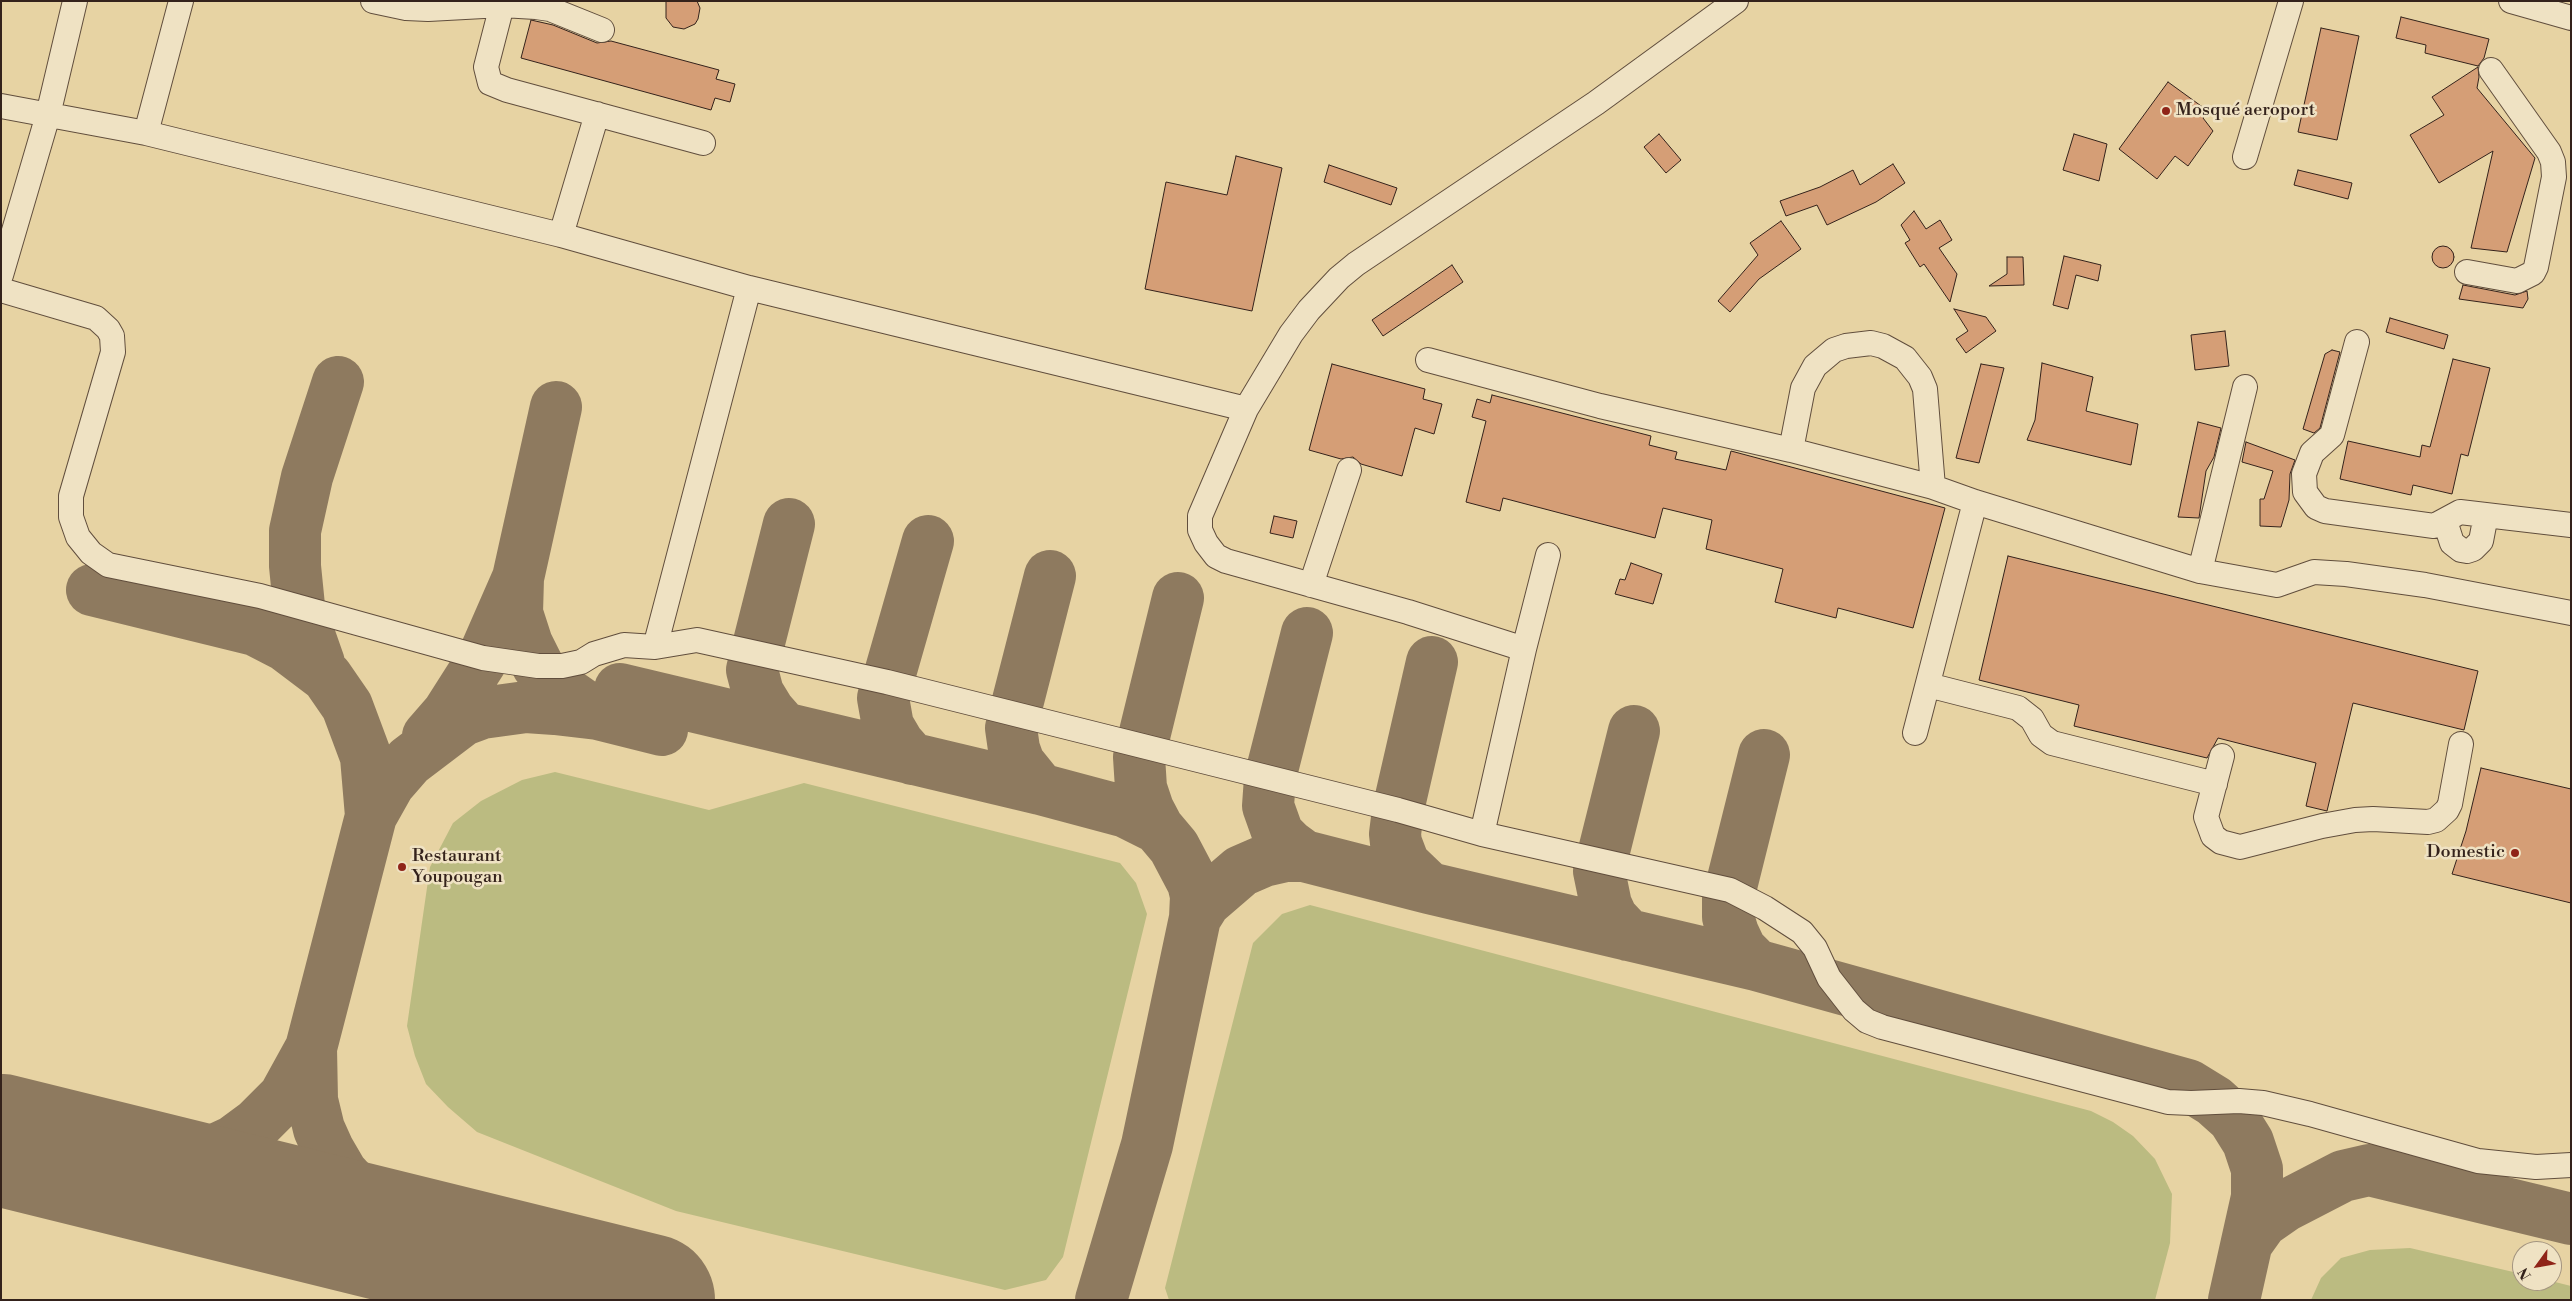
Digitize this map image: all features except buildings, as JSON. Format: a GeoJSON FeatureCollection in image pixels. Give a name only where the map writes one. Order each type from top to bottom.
{"type":"FeatureCollection","features":[{"type":"Feature","properties":{"kind":"street"},"geometry":{"type":"LineString","coordinates":[[1,275],[48,115],[75,1]]}},
{"type":"Feature","properties":{"kind":"street"},"geometry":{"type":"LineString","coordinates":[[146,133],[181,1]]}},
{"type":"Feature","properties":{"kind":"street"},"geometry":{"type":"LineString","coordinates":[[374,1],[406,8],[428,9],[502,5],[550,8],[602,30]]}},
{"type":"Feature","properties":{"kind":"street"},"geometry":{"type":"LineString","coordinates":[[1524,648],[1408,612],[1226,561],[1216,556],[1202,537],[1200,516],[1246,409],[1291,334],[1309,310],[1356,264],[1596,103],[1736,1]]}},
{"type":"Feature","properties":{"kind":"street"},"geometry":{"type":"LineString","coordinates":[[2245,157],[2291,1]]}},
{"type":"Feature","properties":{"kind":"street"},"geometry":{"type":"LineString","coordinates":[[2512,1],[2571,18]]}},
{"type":"Feature","properties":{"kind":"street"},"geometry":{"type":"LineString","coordinates":[[502,5],[486,66],[490,83],[507,90],[703,143]]}},
{"type":"Feature","properties":{"kind":"street"},"geometry":{"type":"LineString","coordinates":[[2467,272],[2517,281],[2532,273],[2536,267],[2554,176],[2553,162],[2560,153],[2491,70]]}},
{"type":"Feature","properties":{"kind":"street"},"geometry":{"type":"LineString","coordinates":[[1,106],[146,133],[561,235],[749,288],[1246,409]]}},
{"type":"Feature","properties":{"kind":"street"},"geometry":{"type":"LineString","coordinates":[[561,235],[597,114]]}},
{"type":"Feature","properties":{"kind":"street"},"geometry":{"type":"LineString","coordinates":[[655,648],[749,288]]}},
{"type":"Feature","properties":{"kind":"street"},"geometry":{"type":"LineString","coordinates":[[1,290],[96,318],[108,329],[112,336],[113,352],[72,496],[71,517],[78,537],[90,553],[108,565],[280,601],[483,658],[538,666],[562,666],[581,662],[594,654],[624,645],[655,648],[697,640],[878,680],[1398,810],[1482,834],[1730,890],[1765,908],[1802,932],[1815,948],[1830,978],[1854,1010],[1867,1021],[1882,1028],[2168,1102],[2239,1101],[2263,1103],[2310,1114],[2478,1161],[2536,1167],[2571,1165]]}},
{"type":"Feature","properties":{"kind":"street"},"geometry":{"type":"LineString","coordinates":[[2357,342],[2332,435],[2312,453],[2304,474],[2305,492],[2309,501],[2325,511],[2434,526],[2460,512],[2571,525]]}},
{"type":"Feature","properties":{"kind":"street"},"geometry":{"type":"LineString","coordinates":[[1791,450],[1803,388],[1815,366],[1834,350],[1846,346],[1871,343],[1883,346],[1905,358],[1920,377],[1925,389],[1933,486]]}},
{"type":"Feature","properties":{"kind":"street"},"geometry":{"type":"LineString","coordinates":[[1428,360],[1600,406],[1791,450],[1933,486],[1975,502],[2200,571],[2277,585],[2314,572],[2331,572],[2425,585],[2571,613]]}},
{"type":"Feature","properties":{"kind":"street"},"geometry":{"type":"LineString","coordinates":[[2200,571],[2246,387]]}},
{"type":"Feature","properties":{"kind":"street"},"geometry":{"type":"LineString","coordinates":[[1311,585],[1349,470]]}},
{"type":"Feature","properties":{"kind":"street"},"geometry":{"type":"LineString","coordinates":[[1915,733],[1975,502]]}},
{"type":"Feature","properties":{"kind":"street"},"geometry":{"type":"LineString","coordinates":[[2445,521],[2452,543],[2461,550],[2467,551],[2473,549],[2481,541],[2486,515]]}},
{"type":"Feature","properties":{"kind":"street"},"geometry":{"type":"LineString","coordinates":[[1482,834],[1524,648],[1548,555]]}},
{"type":"Feature","properties":{"kind":"street"},"geometry":{"type":"LineString","coordinates":[[1928,685],[2018,708],[2032,719],[2041,736],[2052,743],[2214,784]]}},
{"type":"Feature","properties":{"kind":"street"},"geometry":{"type":"LineString","coordinates":[[2222,756],[2206,817],[2208,827],[2213,836],[2230,846],[2240,847],[2322,826],[2355,820],[2428,822],[2442,816],[2450,804],[2461,744]]}},
{"type":"Feature","properties":{"kind":"green space"},"geometry":{"type":"Polygon","coordinates":[[[555,772],[709,810],[804,783],[1120,863],[1136,883],[1147,914],[1063,1257],[1046,1280],[1005,1290],[676,1211],[477,1132],[448,1107],[426,1084],[415,1056],[407,1026],[430,867],[453,823],[481,801],[522,780],[555,772]]]}},
{"type":"Feature","properties":{"kind":"green space"},"geometry":{"type":"Polygon","coordinates":[[[1310,905],[2091,1111],[2113,1122],[2133,1136],[2155,1159],[2172,1194],[2170,1243],[2155,1300],[1169,1300],[1165,1288],[1253,943],[1282,914],[1310,905]]]}},
{"type":"Feature","properties":{"kind":"green space"},"geometry":{"type":"Polygon","coordinates":[[[2410,1248],[2512,1272],[2512,1291],[2562,1291],[2562,1284],[2571,1286],[2571,1300],[2311,1300],[2321,1278],[2341,1258],[2370,1250],[2410,1248]]]}},
{"type":"Feature","properties":{"kind":"taxiway"},"geometry":{"type":"LineString","coordinates":[[319,663],[299,606],[295,566],[295,531],[307,477],[338,382]]}},
{"type":"Feature","properties":{"kind":"taxiway"},"geometry":{"type":"LineString","coordinates":[[428,736],[448,713],[483,658],[518,578],[556,407]]}},
{"type":"Feature","properties":{"kind":"taxiway"},"geometry":{"type":"LineString","coordinates":[[783,727],[769,711],[758,693],[752,670],[789,524]]}},
{"type":"Feature","properties":{"kind":"taxiway"},"geometry":{"type":"LineString","coordinates":[[912,759],[898,743],[888,726],[883,698],[928,541]]}},
{"type":"Feature","properties":{"kind":"taxiway"},"geometry":{"type":"LineString","coordinates":[[1040,789],[1019,763],[1014,749],[1011,728],[1050,576]]}},
{"type":"Feature","properties":{"kind":"taxiway"},"geometry":{"type":"LineString","coordinates":[[518,578],[517,613],[527,644],[538,666],[552,683],[582,704]]}},
{"type":"Feature","properties":{"kind":"taxiway"},"geometry":{"type":"LineString","coordinates":[[92,590],[255,630],[286,646],[327,677],[347,706],[366,757],[371,816],[311,1048],[312,1100],[319,1129],[342,1173],[364,1197],[397,1223],[447,1250]]}},
{"type":"Feature","properties":{"kind":"taxiway"},"geometry":{"type":"LineString","coordinates":[[1158,828],[1148,809],[1141,788],[1139,757],[1178,598]]}},
{"type":"Feature","properties":{"kind":"taxiway"},"geometry":{"type":"LineString","coordinates":[[1304,856],[1278,834],[1268,806],[1270,778],[1307,633]]}},
{"type":"Feature","properties":{"kind":"taxiway"},"geometry":{"type":"LineString","coordinates":[[1429,888],[1404,864],[1396,843],[1395,834],[1398,810],[1432,662]]}},
{"type":"Feature","properties":{"kind":"taxiway"},"geometry":{"type":"LineString","coordinates":[[620,689],[1040,789],[1126,812],[1158,828],[1174,847],[1193,883],[1196,896],[1195,918]]}},
{"type":"Feature","properties":{"kind":"taxiway"},"geometry":{"type":"LineString","coordinates":[[371,816],[389,784],[409,761],[463,720],[482,713],[526,707],[555,709],[598,714],[662,730]]}},
{"type":"Feature","properties":{"kind":"taxiway"},"geometry":{"type":"LineString","coordinates":[[1628,935],[1612,918],[1606,905],[1599,871],[1634,731]]}},
{"type":"Feature","properties":{"kind":"taxiway"},"geometry":{"type":"LineString","coordinates":[[1756,965],[1741,950],[1733,933],[1728,917],[1728,899],[1764,755]]}},
{"type":"Feature","properties":{"kind":"taxiway"},"geometry":{"type":"LineString","coordinates":[[1101,1300],[1147,1145],[1195,918],[1205,902],[1241,871],[1264,861],[1286,856],[1304,856],[1429,888],[1756,965],[2188,1085],[2214,1101],[2233,1118],[2248,1142],[2257,1169],[2257,1197],[2234,1300]]}},
{"type":"Feature","properties":{"kind":"taxiway"},"geometry":{"type":"LineString","coordinates":[[130,1171],[195,1159],[234,1141],[257,1124],[284,1097],[311,1048]]}},
{"type":"Feature","properties":{"kind":"taxiway"},"geometry":{"type":"LineString","coordinates":[[2247,1243],[2262,1222],[2285,1206],[2343,1176],[2369,1170],[2571,1219]]}},
{"type":"Feature","properties":{"kind":"runway"},"geometry":{"type":"LineString","coordinates":[[1,1140],[649,1300]]}},
{"type":"Feature","properties":{"kind":"place","name":"Mosqué aeroport"},"geometry":{"type":"Point","coordinates":[2166,111]}},
{"type":"Feature","properties":{"kind":"place","name":"Domestic"},"geometry":{"type":"Point","coordinates":[2515,853]}},
{"type":"Feature","properties":{"kind":"place","name":"Restaurant Youpougan"},"geometry":{"type":"Point","coordinates":[402,867]}}]}
